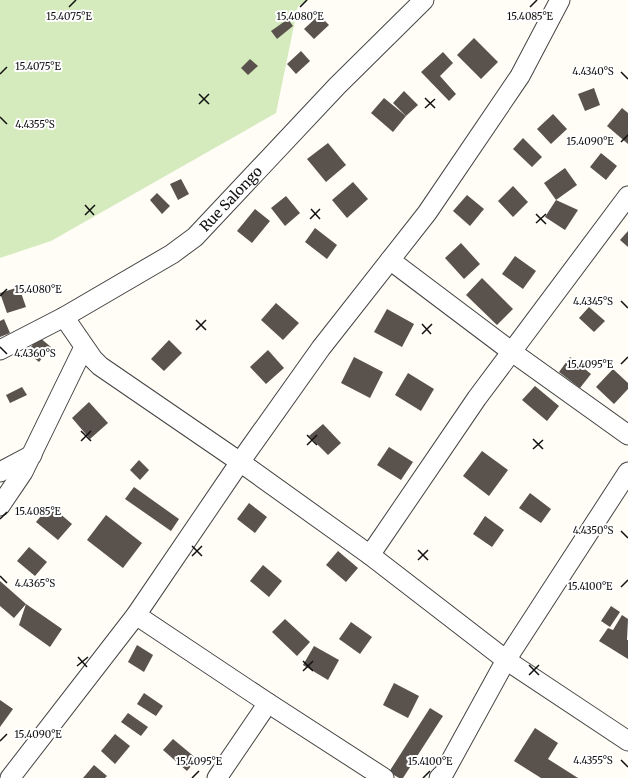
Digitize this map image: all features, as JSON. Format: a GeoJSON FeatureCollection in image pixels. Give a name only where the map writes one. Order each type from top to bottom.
{"type":"FeatureCollection","features":[{"type":"Feature","properties":{"kind":"street","name":"Rue Salongo"},"geometry":{"type":"LineString","coordinates":[[0,350],[64,317],[172,254],[195,237],[337,86],[424,0]]}},
{"type":"Feature","properties":{"kind":"street"},"geometry":{"type":"LineString","coordinates":[[10,778],[136,615],[240,462],[321,348],[427,213],[520,76],[560,0]]}},
{"type":"Feature","properties":{"kind":"street"},"geometry":{"type":"LineString","coordinates":[[370,556],[477,398],[628,196]]}},
{"type":"Feature","properties":{"kind":"street"},"geometry":{"type":"LineString","coordinates":[[390,260],[512,352],[628,435]]}},
{"type":"Feature","properties":{"kind":"street"},"geometry":{"type":"LineString","coordinates":[[64,317],[84,347],[100,366],[240,462],[370,556],[506,660],[628,741]]}},
{"type":"Feature","properties":{"kind":"street"},"geometry":{"type":"LineString","coordinates":[[0,506],[21,477],[84,347]]}},
{"type":"Feature","properties":{"kind":"street"},"geometry":{"type":"LineString","coordinates":[[0,472],[32,454]]}},
{"type":"Feature","properties":{"kind":"street"},"geometry":{"type":"LineString","coordinates":[[439,778],[444,773],[506,660],[628,472]]}},
{"type":"Feature","properties":{"kind":"street"},"geometry":{"type":"LineString","coordinates":[[136,615],[384,778]]}},
{"type":"Feature","properties":{"kind":"street"},"geometry":{"type":"LineString","coordinates":[[217,778],[268,703]]}},
{"type":"Feature","properties":{"kind":"green space"},"geometry":{"type":"Polygon","coordinates":[[[0,0],[309,0],[298,6],[276,113],[51,241],[0,258],[0,0]]]}},
{"type":"Feature","properties":{"kind":"building"},"geometry":{"type":"Polygon","coordinates":[[[319,15],[329,25],[314,39],[304,29],[319,15]]]}},
{"type":"Feature","properties":{"kind":"building"},"geometry":{"type":"Polygon","coordinates":[[[288,19],[293,26],[277,39],[271,31],[288,19]]]}},
{"type":"Feature","properties":{"kind":"building"},"geometry":{"type":"Polygon","coordinates":[[[474,38],[498,62],[481,79],[457,55],[474,38]]]}},
{"type":"Feature","properties":{"kind":"building"},"geometry":{"type":"Polygon","coordinates":[[[301,51],[310,61],[296,74],[287,64],[301,51]]]}},
{"type":"Feature","properties":{"kind":"building"},"geometry":{"type":"Polygon","coordinates":[[[443,52],[453,63],[440,76],[456,94],[449,101],[421,72],[443,52]]]}},
{"type":"Feature","properties":{"kind":"building"},"geometry":{"type":"Polygon","coordinates":[[[250,59],[258,66],[248,75],[241,68],[250,59]]]}},
{"type":"Feature","properties":{"kind":"building"},"geometry":{"type":"Polygon","coordinates":[[[594,88],[600,105],[585,111],[578,94],[594,88]]]}},
{"type":"Feature","properties":{"kind":"building"},"geometry":{"type":"Polygon","coordinates":[[[404,91],[418,105],[406,116],[393,103],[404,91]]]}},
{"type":"Feature","properties":{"kind":"building"},"geometry":{"type":"Polygon","coordinates":[[[384,98],[406,116],[393,132],[371,113],[384,98]]]}},
{"type":"Feature","properties":{"kind":"building"},"geometry":{"type":"Polygon","coordinates":[[[622,108],[628,113],[628,144],[607,126],[622,108]]]}},
{"type":"Feature","properties":{"kind":"building"},"geometry":{"type":"Polygon","coordinates":[[[553,114],[567,129],[551,144],[537,129],[553,114]]]}},
{"type":"Feature","properties":{"kind":"building"},"geometry":{"type":"Polygon","coordinates":[[[523,138],[542,157],[532,167],[513,149],[523,138]]]}},
{"type":"Feature","properties":{"kind":"building"},"geometry":{"type":"Polygon","coordinates":[[[328,143],[346,165],[326,182],[307,159],[328,143]]]}},
{"type":"Feature","properties":{"kind":"building"},"geometry":{"type":"Polygon","coordinates":[[[601,153],[617,166],[606,180],[590,167],[601,153]]]}},
{"type":"Feature","properties":{"kind":"building"},"geometry":{"type":"Polygon","coordinates":[[[565,168],[577,185],[556,200],[544,183],[565,168]]]}},
{"type":"Feature","properties":{"kind":"building"},"geometry":{"type":"Polygon","coordinates":[[[181,179],[189,194],[178,200],[170,184],[181,179]]]}},
{"type":"Feature","properties":{"kind":"building"},"geometry":{"type":"Polygon","coordinates":[[[353,182],[368,199],[347,218],[332,200],[353,182]]]}},
{"type":"Feature","properties":{"kind":"building"},"geometry":{"type":"Polygon","coordinates":[[[513,186],[528,202],[513,217],[498,201],[513,186]]]}},
{"type":"Feature","properties":{"kind":"building"},"geometry":{"type":"Polygon","coordinates":[[[157,193],[170,206],[162,214],[150,200],[157,193]]]}},
{"type":"Feature","properties":{"kind":"building"},"geometry":{"type":"Polygon","coordinates":[[[467,195],[484,209],[470,226],[453,211],[467,195]]]}},
{"type":"Feature","properties":{"kind":"building"},"geometry":{"type":"Polygon","coordinates":[[[286,196],[300,213],[285,226],[271,208],[286,196]]]}},
{"type":"Feature","properties":{"kind":"building"},"geometry":{"type":"Polygon","coordinates":[[[556,200],[578,210],[565,230],[545,217],[556,200]]]}},
{"type":"Feature","properties":{"kind":"building"},"geometry":{"type":"Polygon","coordinates":[[[255,209],[270,221],[252,243],[237,231],[255,209]]]}},
{"type":"Feature","properties":{"kind":"building"},"geometry":{"type":"Polygon","coordinates":[[[315,228],[337,245],[327,259],[305,242],[315,228]]]}},
{"type":"Feature","properties":{"kind":"building"},"geometry":{"type":"Polygon","coordinates":[[[628,231],[628,247],[620,240],[628,231]]]}},
{"type":"Feature","properties":{"kind":"building"},"geometry":{"type":"Polygon","coordinates":[[[461,243],[480,264],[464,279],[445,258],[461,243]]]}},
{"type":"Feature","properties":{"kind":"building"},"geometry":{"type":"Polygon","coordinates":[[[515,256],[536,271],[523,289],[502,274],[515,256]]]}},
{"type":"Feature","properties":{"kind":"building"},"geometry":{"type":"Polygon","coordinates":[[[482,278],[513,309],[497,325],[466,295],[482,278]]]}},
{"type":"Feature","properties":{"kind":"building"},"geometry":{"type":"Polygon","coordinates":[[[19,287],[26,307],[7,313],[0,293],[19,287]]]}},
{"type":"Feature","properties":{"kind":"building"},"geometry":{"type":"Polygon","coordinates":[[[276,303],[299,323],[283,340],[261,320],[276,303]]]}},
{"type":"Feature","properties":{"kind":"building"},"geometry":{"type":"Polygon","coordinates":[[[589,307],[605,321],[594,332],[579,318],[589,307]]]}},
{"type":"Feature","properties":{"kind":"building"},"geometry":{"type":"Polygon","coordinates":[[[387,309],[414,324],[402,347],[374,332],[387,309]]]}},
{"type":"Feature","properties":{"kind":"building"},"geometry":{"type":"Polygon","coordinates":[[[4,319],[10,333],[0,337],[0,321],[4,319]]]}},
{"type":"Feature","properties":{"kind":"building"},"geometry":{"type":"Polygon","coordinates":[[[39,337],[51,347],[39,362],[27,352],[39,337]]]}},
{"type":"Feature","properties":{"kind":"building"},"geometry":{"type":"Polygon","coordinates":[[[169,340],[182,353],[164,371],[151,359],[169,340]]]}},
{"type":"Feature","properties":{"kind":"building"},"geometry":{"type":"Polygon","coordinates":[[[268,350],[284,368],[266,384],[250,367],[268,350]]]}},
{"type":"Feature","properties":{"kind":"building"},"geometry":{"type":"Polygon","coordinates":[[[354,357],[383,372],[370,398],[341,383],[354,357]]]}},
{"type":"Feature","properties":{"kind":"building"},"geometry":{"type":"Polygon","coordinates":[[[570,357],[591,374],[580,388],[559,372],[570,357]]]}},
{"type":"Feature","properties":{"kind":"building"},"geometry":{"type":"Polygon","coordinates":[[[613,369],[628,383],[628,389],[614,404],[596,387],[613,369]]]}},
{"type":"Feature","properties":{"kind":"building"},"geometry":{"type":"Polygon","coordinates":[[[408,373],[434,389],[421,411],[395,395],[408,373]]]}},
{"type":"Feature","properties":{"kind":"building"},"geometry":{"type":"Polygon","coordinates":[[[535,386],[559,406],[547,421],[522,400],[535,386]]]}},
{"type":"Feature","properties":{"kind":"building"},"geometry":{"type":"Polygon","coordinates":[[[22,387],[27,395],[10,403],[6,395],[22,387]]]}},
{"type":"Feature","properties":{"kind":"building"},"geometry":{"type":"Polygon","coordinates":[[[89,402],[108,423],[90,439],[72,418],[89,402]]]}},
{"type":"Feature","properties":{"kind":"building"},"geometry":{"type":"Polygon","coordinates":[[[323,424],[341,443],[328,455],[309,436],[323,424]]]}},
{"type":"Feature","properties":{"kind":"building"},"geometry":{"type":"Polygon","coordinates":[[[389,447],[413,462],[401,480],[377,465],[389,447]]]}},
{"type":"Feature","properties":{"kind":"building"},"geometry":{"type":"Polygon","coordinates":[[[482,451],[508,470],[489,496],[463,476],[482,451]]]}},
{"type":"Feature","properties":{"kind":"building"},"geometry":{"type":"Polygon","coordinates":[[[139,460],[149,470],[140,480],[130,470],[139,460]]]}},
{"type":"Feature","properties":{"kind":"building"},"geometry":{"type":"Polygon","coordinates":[[[134,487],[179,519],[171,531],[125,499],[134,487]]]}},
{"type":"Feature","properties":{"kind":"building"},"geometry":{"type":"Polygon","coordinates":[[[530,493],[551,509],[541,523],[519,508],[530,493]]]}},
{"type":"Feature","properties":{"kind":"building"},"geometry":{"type":"Polygon","coordinates":[[[249,503],[267,517],[255,533],[237,519],[249,503]]]}},
{"type":"Feature","properties":{"kind":"building"},"geometry":{"type":"Polygon","coordinates":[[[50,505],[72,524],[58,540],[36,522],[50,505]]]}},
{"type":"Feature","properties":{"kind":"building"},"geometry":{"type":"Polygon","coordinates":[[[106,515],[142,543],[123,568],[87,540],[106,515]]]}},
{"type":"Feature","properties":{"kind":"building"},"geometry":{"type":"Polygon","coordinates":[[[485,516],[504,530],[492,547],[473,534],[485,516]]]}},
{"type":"Feature","properties":{"kind":"building"},"geometry":{"type":"Polygon","coordinates":[[[29,547],[47,562],[35,576],[17,561],[29,547]]]}},
{"type":"Feature","properties":{"kind":"building"},"geometry":{"type":"Polygon","coordinates":[[[338,551],[358,568],[346,582],[326,565],[338,551]]]}},
{"type":"Feature","properties":{"kind":"building"},"geometry":{"type":"Polygon","coordinates":[[[263,565],[282,581],[269,597],[250,581],[263,565]]]}},
{"type":"Feature","properties":{"kind":"building"},"geometry":{"type":"Polygon","coordinates":[[[0,581],[26,604],[14,618],[0,606],[0,581]]]}},
{"type":"Feature","properties":{"kind":"building"},"geometry":{"type":"Polygon","coordinates":[[[26,604],[62,629],[50,647],[19,625],[26,604]]]}},
{"type":"Feature","properties":{"kind":"building"},"geometry":{"type":"Polygon","coordinates":[[[611,606],[620,612],[610,627],[601,621],[611,606]]]}},
{"type":"Feature","properties":{"kind":"building"},"geometry":{"type":"Polygon","coordinates":[[[622,615],[628,619],[628,659],[599,641],[608,628],[613,630],[622,615]]]}},
{"type":"Feature","properties":{"kind":"building"},"geometry":{"type":"Polygon","coordinates":[[[285,619],[310,642],[297,656],[272,632],[285,619]]]}},
{"type":"Feature","properties":{"kind":"building"},"geometry":{"type":"Polygon","coordinates":[[[351,622],[372,637],[360,654],[339,639],[351,622]]]}},
{"type":"Feature","properties":{"kind":"building"},"geometry":{"type":"Polygon","coordinates":[[[137,645],[153,655],[144,672],[128,662],[137,645]]]}},
{"type":"Feature","properties":{"kind":"building"},"geometry":{"type":"Polygon","coordinates":[[[314,646],[339,660],[328,680],[303,665],[314,646]]]}},
{"type":"Feature","properties":{"kind":"building"},"geometry":{"type":"Polygon","coordinates":[[[394,683],[419,696],[408,718],[383,705],[394,683]]]}},
{"type":"Feature","properties":{"kind":"building"},"geometry":{"type":"Polygon","coordinates":[[[144,693],[163,706],[156,716],[137,704],[144,693]]]}},
{"type":"Feature","properties":{"kind":"building"},"geometry":{"type":"Polygon","coordinates":[[[0,700],[13,709],[0,727],[0,700]]]}},
{"type":"Feature","properties":{"kind":"building"},"geometry":{"type":"Polygon","coordinates":[[[430,708],[443,716],[403,778],[399,778],[389,772],[430,708]]]}},
{"type":"Feature","properties":{"kind":"building"},"geometry":{"type":"Polygon","coordinates":[[[128,713],[148,727],[141,736],[121,722],[128,713]]]}},
{"type":"Feature","properties":{"kind":"building"},"geometry":{"type":"Polygon","coordinates":[[[535,728],[558,743],[548,759],[578,778],[541,778],[514,761],[535,728]]]}},
{"type":"Feature","properties":{"kind":"building"},"geometry":{"type":"Polygon","coordinates":[[[115,734],[130,746],[115,764],[101,751],[115,734]]]}},
{"type":"Feature","properties":{"kind":"building"},"geometry":{"type":"Polygon","coordinates":[[[173,739],[197,759],[187,771],[163,750],[173,739]]]}},
{"type":"Feature","properties":{"kind":"building"},"geometry":{"type":"Polygon","coordinates":[[[94,765],[107,776],[105,778],[83,778],[94,765]]]}}]}
